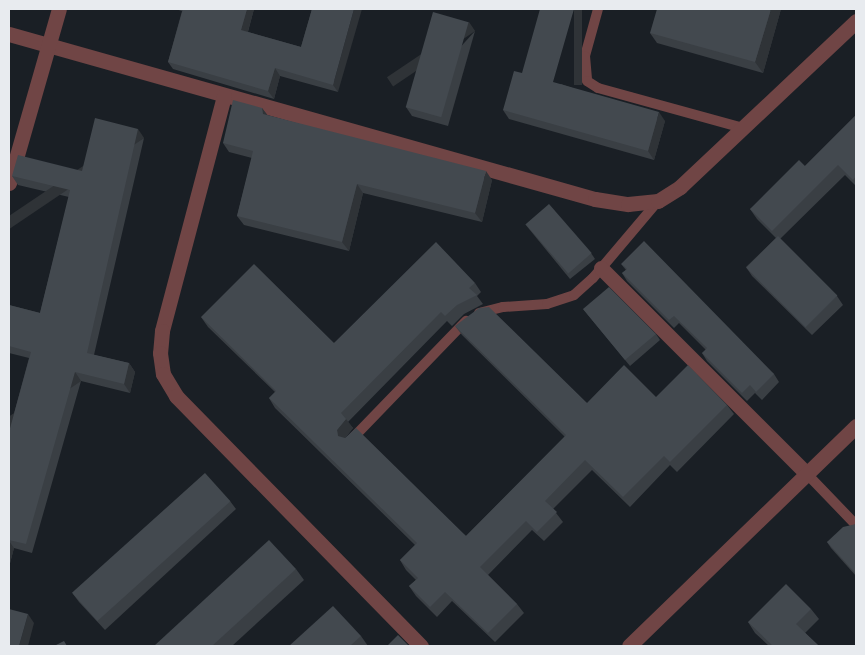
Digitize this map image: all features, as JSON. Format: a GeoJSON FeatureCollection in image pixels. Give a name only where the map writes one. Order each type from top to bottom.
{"type":"FeatureCollection","features":[{"type":"Feature","properties":{"kind":"street"},"geometry":{"type":"LineString","coordinates":[[9,183],[59,9]]}},
{"type":"Feature","properties":{"kind":"street"},"geometry":{"type":"LineString","coordinates":[[9,34],[224,96],[596,199],[628,204],[658,201],[680,188],[856,21]]}},
{"type":"Feature","properties":{"kind":"street"},"geometry":{"type":"LineString","coordinates":[[224,96],[162,331],[160,353],[163,374],[176,396],[422,646]]}},
{"type":"Feature","properties":{"kind":"street"},"geometry":{"type":"LineString","coordinates":[[601,268],[807,474]]}},
{"type":"Feature","properties":{"kind":"street"},"geometry":{"type":"LineString","coordinates":[[629,646],[856,426]]}},
{"type":"Feature","properties":{"kind":"lane"},"geometry":{"type":"LineString","coordinates":[[598,9],[585,56],[587,81],[598,88],[743,128]]}},
{"type":"Feature","properties":{"kind":"lane"},"geometry":{"type":"LineString","coordinates":[[350,441],[467,320],[484,311],[547,304],[574,295],[601,268],[658,201]]}},
{"type":"Feature","properties":{"kind":"lane"},"geometry":{"type":"LineString","coordinates":[[807,474],[856,525]]}},
{"type":"Feature","properties":{"kind":"building"},"geometry":{"type":"Polygon","coordinates":[[[183,9],[247,9],[241,30],[301,47],[312,9],[354,9],[333,85],[275,68],[268,91],[168,62],[183,9]]]}},
{"type":"Feature","properties":{"kind":"building"},"geometry":{"type":"Polygon","coordinates":[[[540,9],[574,9],[553,82],[659,112],[648,151],[503,110],[514,71],[522,73],[540,9]]]}},
{"type":"Feature","properties":{"kind":"building"},"geometry":{"type":"Polygon","coordinates":[[[657,9],[771,9],[755,62],[650,33],[657,9]]]}},
{"type":"Feature","properties":{"kind":"building"},"geometry":{"type":"Polygon","coordinates":[[[433,12],[469,22],[441,117],[406,107],[433,12]]]}},
{"type":"Feature","properties":{"kind":"building"},"geometry":{"type":"Polygon","coordinates":[[[233,100],[262,108],[263,114],[486,171],[475,213],[357,184],[342,242],[237,216],[253,151],[223,143],[233,100]]]}},
{"type":"Feature","properties":{"kind":"building"},"geometry":{"type":"Polygon","coordinates":[[[856,115],[856,176],[853,180],[838,165],[772,231],[750,209],[799,160],[805,166],[856,115]]]}},
{"type":"Feature","properties":{"kind":"building"},"geometry":{"type":"Polygon","coordinates":[[[95,118],[138,129],[87,353],[129,363],[124,384],[75,372],[26,544],[9,540],[9,432],[31,352],[9,346],[9,305],[40,313],[70,190],[12,176],[18,155],[82,171],[95,118]]]}},
{"type":"Feature","properties":{"kind":"building"},"geometry":{"type":"Polygon","coordinates":[[[549,204],[592,253],[568,273],[526,224],[549,204]]]}},
{"type":"Feature","properties":{"kind":"building"},"geometry":{"type":"Polygon","coordinates":[[[778,236],[837,295],[806,327],[746,268],[778,236]]]}},
{"type":"Feature","properties":{"kind":"building"},"geometry":{"type":"Polygon","coordinates":[[[644,241],[774,374],[756,392],[750,385],[742,393],[702,353],[707,348],[674,316],[669,320],[622,273],[627,269],[621,264],[644,241]]]}},
{"type":"Feature","properties":{"kind":"building"},"geometry":{"type":"Polygon","coordinates":[[[436,242],[475,283],[469,288],[477,295],[457,305],[445,316],[441,312],[341,413],[346,419],[337,430],[338,436],[345,438],[356,428],[466,536],[566,435],[455,326],[479,308],[489,307],[587,403],[624,365],[656,397],[688,365],[727,405],[670,462],[664,456],[623,497],[585,460],[545,501],[557,512],[537,532],[526,521],[480,567],[517,604],[488,633],[445,592],[430,607],[409,586],[418,578],[400,560],[417,543],[269,398],[276,391],[201,317],[254,264],[334,343],[436,242]]]}},
{"type":"Feature","properties":{"kind":"building"},"geometry":{"type":"Polygon","coordinates":[[[609,287],[656,334],[625,360],[583,309],[609,287]]]}},
{"type":"Feature","properties":{"kind":"building"},"geometry":{"type":"Polygon","coordinates":[[[205,473],[230,501],[97,621],[72,593],[205,473]]]}},
{"type":"Feature","properties":{"kind":"building"},"geometry":{"type":"Polygon","coordinates":[[[856,524],[856,574],[827,542],[843,527],[856,524]]]}},
{"type":"Feature","properties":{"kind":"building"},"geometry":{"type":"Polygon","coordinates":[[[269,540],[296,569],[212,646],[154,646],[269,540]]]}},
{"type":"Feature","properties":{"kind":"building"},"geometry":{"type":"Polygon","coordinates":[[[786,584],[811,609],[796,624],[819,646],[773,646],[748,622],[786,584]]]}},
{"type":"Feature","properties":{"kind":"building"},"geometry":{"type":"Polygon","coordinates":[[[333,606],[361,636],[350,646],[289,646],[333,606]]]}},
{"type":"Feature","properties":{"kind":"building"},"geometry":{"type":"Polygon","coordinates":[[[9,609],[28,614],[19,646],[9,646],[9,609]]]}},
{"type":"Feature","properties":{"kind":"building"},"geometry":{"type":"Polygon","coordinates":[[[398,635],[409,646],[387,646],[398,635]]]}},
{"type":"Feature","properties":{"kind":"building"},"geometry":{"type":"Polygon","coordinates":[[[64,641],[67,646],[54,646],[64,641]]]}}]}
